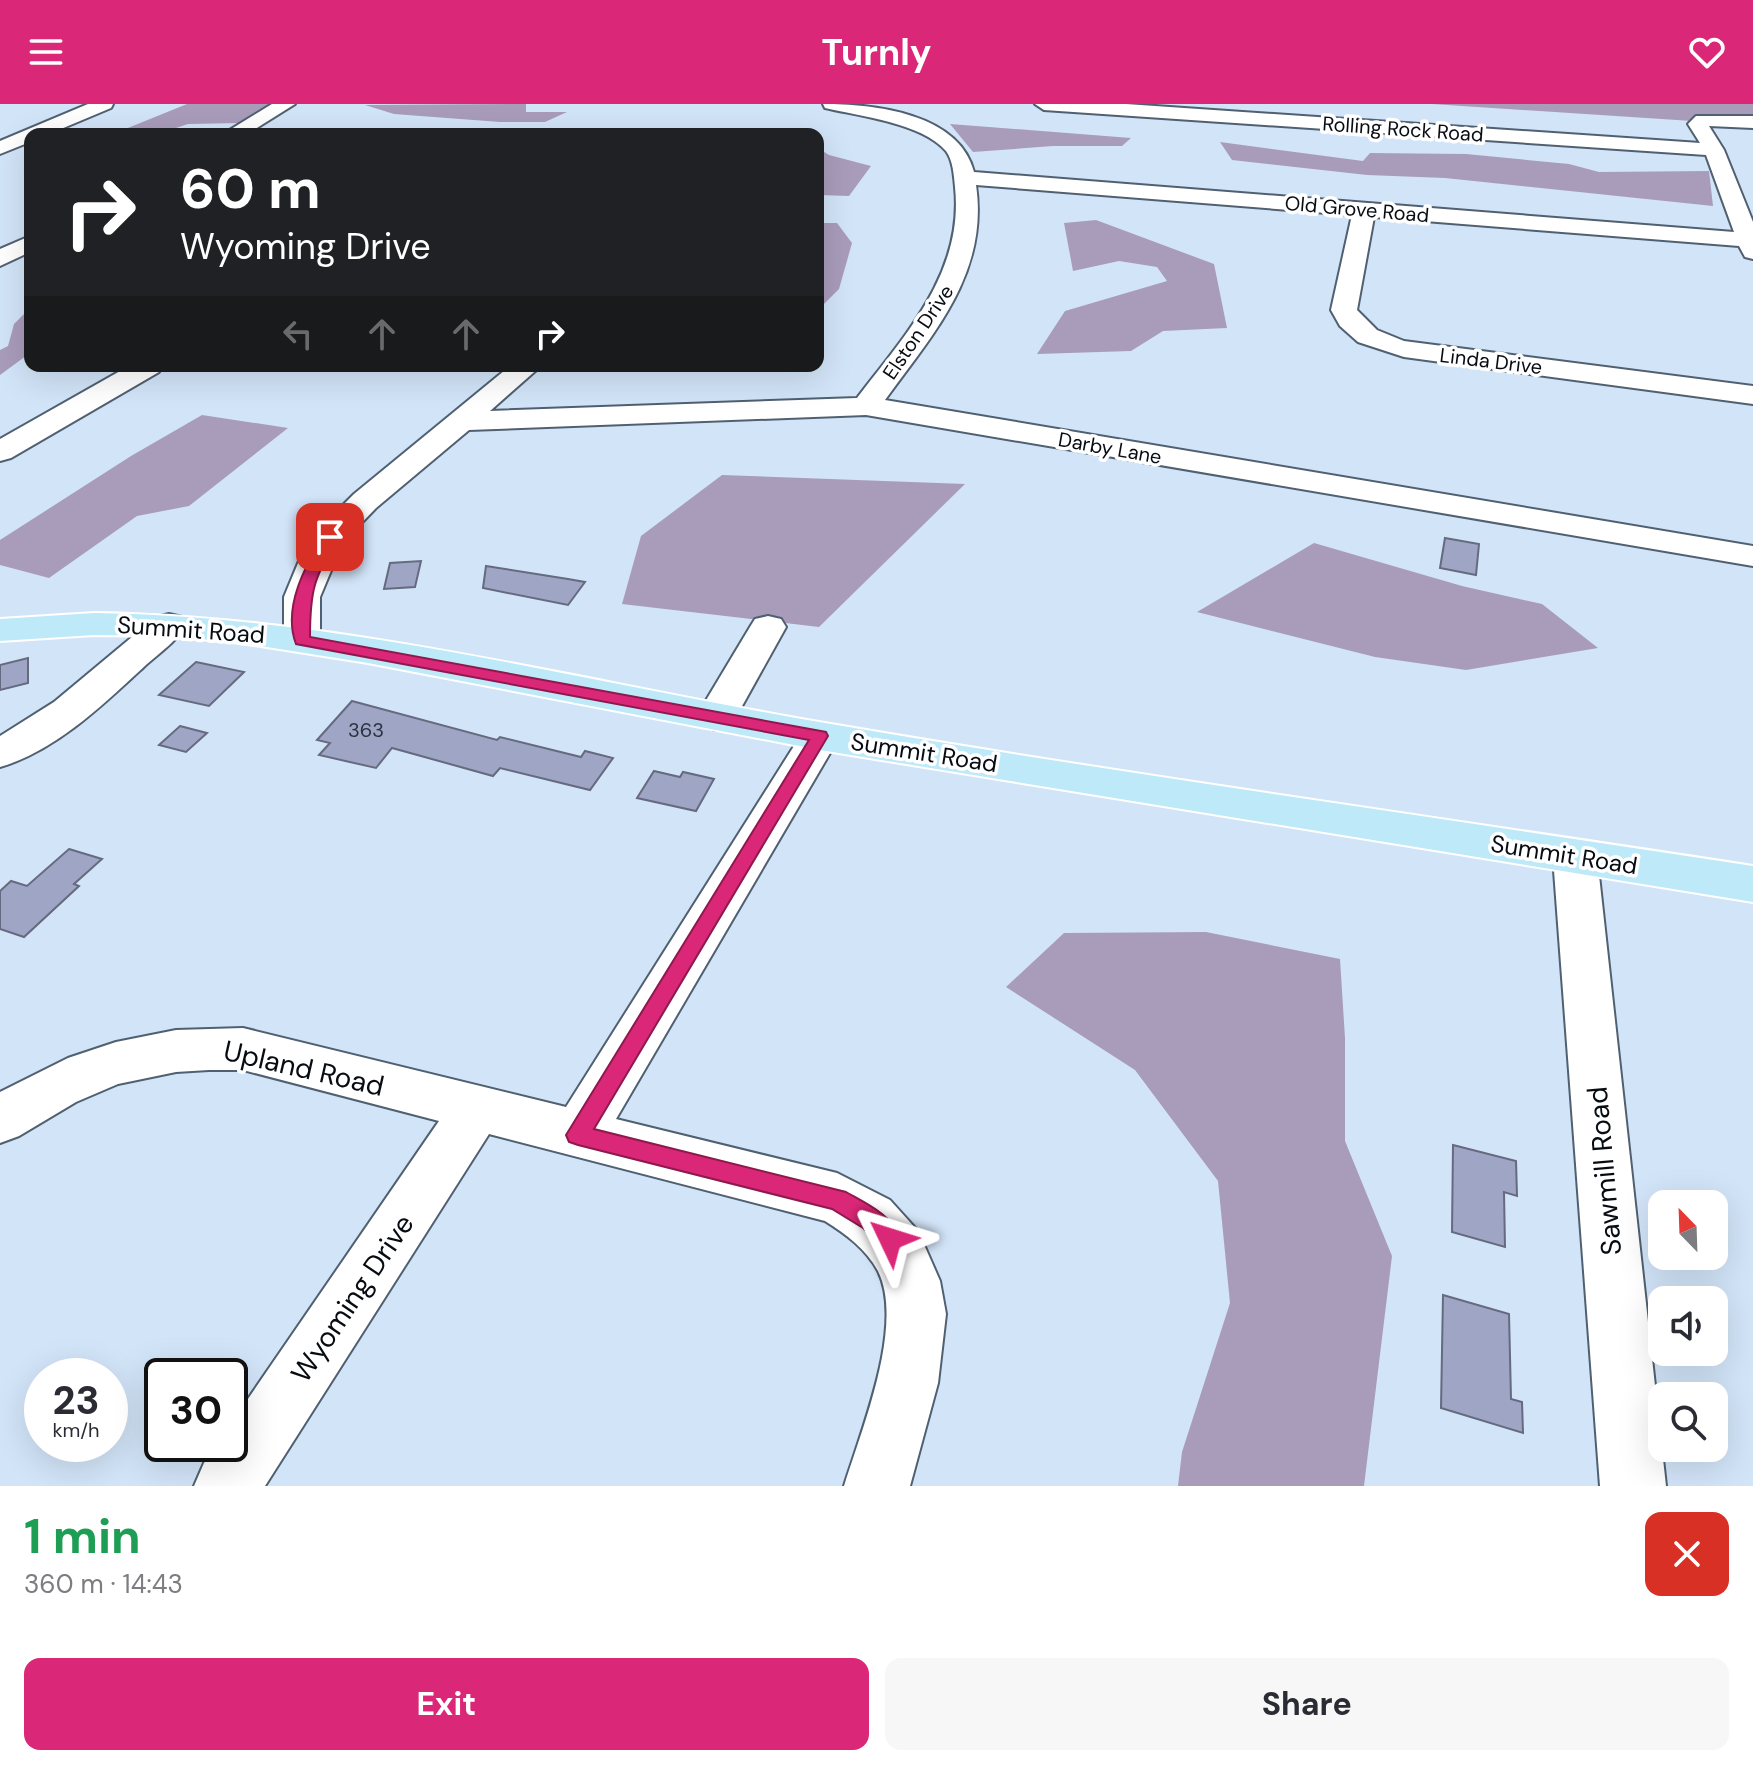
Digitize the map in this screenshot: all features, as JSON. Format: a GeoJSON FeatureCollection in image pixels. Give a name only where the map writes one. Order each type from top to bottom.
{"type":"FeatureCollection","features":[{"type":"Feature","properties":{"kind":"main road","name":"Summit Road"},"geometry":{"type":"LineString","coordinates":[[0,630],[94,624],[169,625],[302,641],[820,736],[1753,884]]}},
{"type":"Feature","properties":{"kind":"street"},"geometry":{"type":"LineString","coordinates":[[46,128],[104,104]]}},
{"type":"Feature","properties":{"kind":"street"},"geometry":{"type":"LineString","coordinates":[[244,128],[286,104]]}},
{"type":"Feature","properties":{"kind":"street","name":"Elston Drive"},"geometry":{"type":"LineString","coordinates":[[832,104],[931,132],[956,149],[969,194],[967,236],[953,283],[866,406]]}},
{"type":"Feature","properties":{"kind":"street","name":"Rolling Rock Road"},"geometry":{"type":"LineString","coordinates":[[1044,104],[1714,150]]}},
{"type":"Feature","properties":{"kind":"street"},"geometry":{"type":"LineString","coordinates":[[1751,246],[1714,150],[1698,124],[1703,120],[1753,122]]}},
{"type":"Feature","properties":{"kind":"street"},"geometry":{"type":"LineString","coordinates":[[0,148],[24,137]]}},
{"type":"Feature","properties":{"kind":"street","name":"Old Grove Road"},"geometry":{"type":"LineString","coordinates":[[965,178],[1364,210],[1751,246]]}},
{"type":"Feature","properties":{"kind":"street","name":"Linda Drive"},"geometry":{"type":"LineString","coordinates":[[1364,210],[1344,310],[1353,325],[1376,339],[1427,353],[1753,395]]}},
{"type":"Feature","properties":{"kind":"street"},"geometry":{"type":"LineString","coordinates":[[0,259],[24,246]]}},
{"type":"Feature","properties":{"kind":"street"},"geometry":{"type":"LineString","coordinates":[[0,452],[139,372]]}},
{"type":"Feature","properties":{"kind":"street"},"geometry":{"type":"LineString","coordinates":[[302,641],[302,597],[308,576],[330,537],[365,501],[520,372]]}},
{"type":"Feature","properties":{"kind":"street","name":"Darby Lane"},"geometry":{"type":"LineString","coordinates":[[461,421],[866,406],[1753,556]]}},
{"type":"Feature","properties":{"kind":"street"},"geometry":{"type":"LineString","coordinates":[[0,753],[27,741],[68,713],[169,625]]}},
{"type":"Feature","properties":{"kind":"street"},"geometry":{"type":"LineString","coordinates":[[716,717],[768,627]]}},
{"type":"Feature","properties":{"kind":"street"},"geometry":{"type":"LineString","coordinates":[[578,1135],[820,736]]}},
{"type":"Feature","properties":{"kind":"street","name":"Sawmill Road"},"geometry":{"type":"LineString","coordinates":[[1575,857],[1633,1486]]}},
{"type":"Feature","properties":{"kind":"street","name":"Upland Road"},"geometry":{"type":"LineString","coordinates":[[0,1120],[81,1074],[154,1052],[200,1047],[243,1049],[837,1199],[871,1220],[890,1239],[905,1262],[913,1289],[918,1331],[877,1486]]}},
{"type":"Feature","properties":{"kind":"street","name":"Wyoming Drive"},"geometry":{"type":"LineString","coordinates":[[227,1486],[476,1110]]}},
{"type":"Feature","properties":{"kind":"shaded area"},"geometry":{"type":"Polygon","coordinates":[[[187,104],[274,104],[240,123],[128,128],[187,104]]]}},
{"type":"Feature","properties":{"kind":"shaded area"},"geometry":{"type":"Polygon","coordinates":[[[526,104],[526,112],[567,112],[545,122],[500,122],[394,114],[365,105],[526,104]]]}},
{"type":"Feature","properties":{"kind":"shaded area"},"geometry":{"type":"Polygon","coordinates":[[[1432,104],[1753,104],[1753,125],[1432,104]]]}},
{"type":"Feature","properties":{"kind":"shaded area"},"geometry":{"type":"Polygon","coordinates":[[[950,124],[1131,138],[1122,146],[1053,146],[973,152],[950,124]]]}},
{"type":"Feature","properties":{"kind":"shaded area"},"geometry":{"type":"Polygon","coordinates":[[[1220,142],[1363,161],[1370,153],[1466,154],[1569,164],[1599,172],[1709,171],[1713,206],[1232,160],[1220,142]]]}},
{"type":"Feature","properties":{"kind":"shaded area"},"geometry":{"type":"Polygon","coordinates":[[[824,152],[871,166],[849,196],[824,195],[824,152]]]}},
{"type":"Feature","properties":{"kind":"shaded area"},"geometry":{"type":"Polygon","coordinates":[[[1096,220],[1214,264],[1227,328],[1163,331],[1131,351],[1037,354],[1065,311],[1167,281],[1157,267],[1119,261],[1073,271],[1064,223],[1096,220]]]}},
{"type":"Feature","properties":{"kind":"shaded area"},"geometry":{"type":"Polygon","coordinates":[[[824,223],[837,223],[852,243],[839,289],[824,304],[824,223]]]}},
{"type":"Feature","properties":{"kind":"shaded area"},"geometry":{"type":"Polygon","coordinates":[[[24,314],[24,357],[0,375],[0,350],[8,346],[14,324],[24,314]]]}},
{"type":"Feature","properties":{"kind":"shaded area"},"geometry":{"type":"Polygon","coordinates":[[[202,415],[288,428],[189,506],[137,516],[49,578],[0,565],[0,540],[131,456],[202,415]]]}},
{"type":"Feature","properties":{"kind":"shaded area"},"geometry":{"type":"Polygon","coordinates":[[[722,475],[965,484],[819,627],[622,604],[641,536],[722,475]]]}},
{"type":"Feature","properties":{"kind":"shaded area"},"geometry":{"type":"Polygon","coordinates":[[[1314,543],[1462,586],[1542,604],[1598,648],[1466,670],[1375,657],[1197,612],[1314,543]]]}},
{"type":"Feature","properties":{"kind":"shaded area"},"geometry":{"type":"Polygon","coordinates":[[[1206,932],[1340,959],[1345,1038],[1345,1141],[1392,1256],[1364,1486],[1178,1486],[1182,1452],[1230,1303],[1218,1181],[1135,1070],[1006,987],[1064,933],[1206,932]]]}},
{"type":"Feature","properties":{"kind":"building"},"geometry":{"type":"Polygon","coordinates":[[[1445,538],[1479,544],[1476,575],[1440,568],[1445,538]]]}},
{"type":"Feature","properties":{"kind":"building"},"geometry":{"type":"Polygon","coordinates":[[[421,561],[415,587],[384,589],[390,563],[421,561]]]}},
{"type":"Feature","properties":{"kind":"building"},"geometry":{"type":"Polygon","coordinates":[[[486,566],[585,582],[568,605],[483,588],[486,566]]]}},
{"type":"Feature","properties":{"kind":"building"},"geometry":{"type":"Polygon","coordinates":[[[28,658],[28,683],[0,690],[0,665],[28,658]]]}},
{"type":"Feature","properties":{"kind":"building"},"geometry":{"type":"Polygon","coordinates":[[[196,662],[244,672],[209,706],[159,695],[196,662]]]}},
{"type":"Feature","properties":{"kind":"building"},"geometry":{"type":"Polygon","coordinates":[[[352,701],[497,740],[500,737],[581,757],[585,751],[613,758],[590,790],[500,768],[493,776],[392,748],[376,768],[319,755],[330,743],[317,740],[352,701]]]}},
{"type":"Feature","properties":{"kind":"building"},"geometry":{"type":"Polygon","coordinates":[[[180,726],[207,733],[186,752],[159,745],[180,726]]]}},
{"type":"Feature","properties":{"kind":"building"},"geometry":{"type":"Polygon","coordinates":[[[654,771],[680,777],[683,772],[714,779],[696,811],[637,798],[654,771]]]}},
{"type":"Feature","properties":{"kind":"building"},"geometry":{"type":"Polygon","coordinates":[[[69,849],[102,859],[74,884],[79,886],[24,937],[0,929],[0,891],[11,881],[27,886],[69,849]]]}},
{"type":"Feature","properties":{"kind":"building"},"geometry":{"type":"Polygon","coordinates":[[[1453,1145],[1516,1161],[1517,1196],[1504,1192],[1505,1247],[1452,1232],[1453,1145]]]}},
{"type":"Feature","properties":{"kind":"building"},"geometry":{"type":"Polygon","coordinates":[[[1443,1295],[1509,1314],[1511,1399],[1522,1402],[1523,1433],[1441,1408],[1443,1295]]]}},
{"type":"Feature","properties":{"kind":"route"},"geometry":{"type":"LineString","coordinates":[[330,537],[308,576],[302,597],[302,641],[820,736],[578,1135],[837,1199],[871,1220],[890,1239]]}}]}
